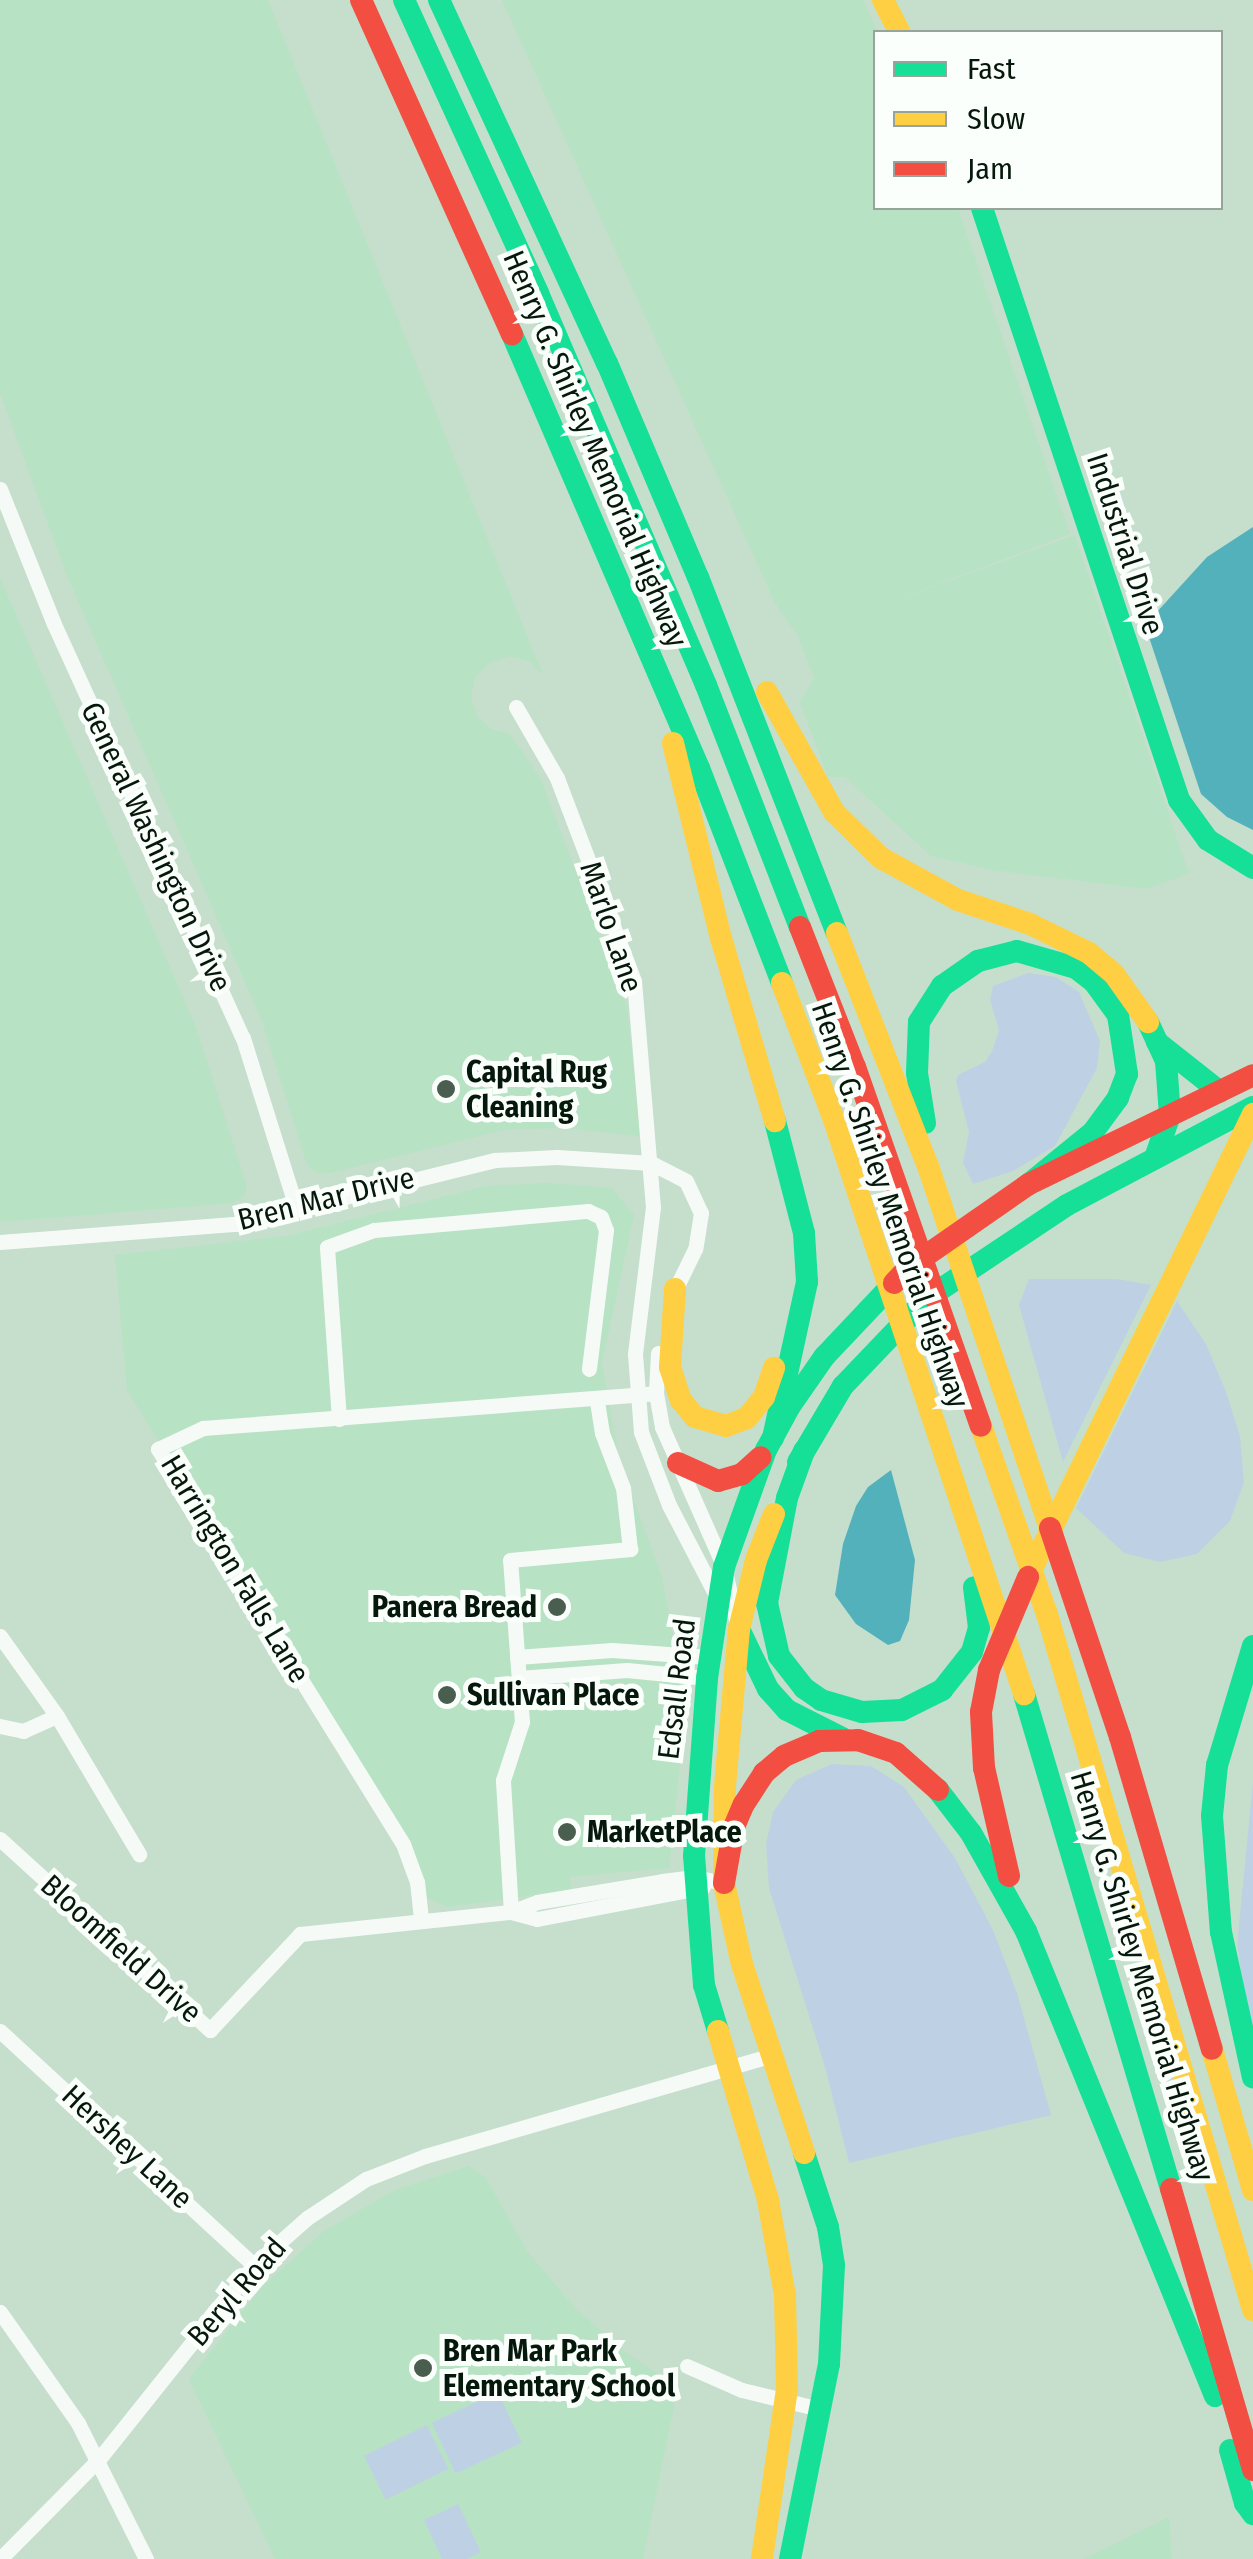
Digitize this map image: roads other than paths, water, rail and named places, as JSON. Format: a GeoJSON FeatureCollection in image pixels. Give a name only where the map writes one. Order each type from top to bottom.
{"type":"FeatureCollection","features":[{"type":"Feature","properties":{"kind":"main road","name":"Henry G. Shirley Memorial Highway"},"geometry":{"type":"LineString","coordinates":[[361,0],[518,340],[657,667],[834,1120],[1060,1805],[1253,2470]]}},
{"type":"Feature","properties":{"kind":"main road"},"geometry":{"type":"LineString","coordinates":[[404,0],[538,293],[706,686],[855,1068],[1047,1614],[1150,1948],[1253,2310]]}},
{"type":"Feature","properties":{"kind":"main road","name":"Henry G. Shirley Memorial Highway"},"geometry":{"type":"LineString","coordinates":[[439,0],[607,362],[698,577],[928,1166],[1120,1736],[1253,2190]]}},
{"type":"Feature","properties":{"kind":"main road"},"geometry":{"type":"LineString","coordinates":[[884,0],[898,30]]}},
{"type":"Feature","properties":{"kind":"main road","name":"Industrial Drive"},"geometry":{"type":"LineString","coordinates":[[983,210],[1178,800],[1208,840],[1253,868]]}},
{"type":"Feature","properties":{"kind":"main road"},"geometry":{"type":"LineString","coordinates":[[698,577],[728,598],[782,726],[834,812],[857,838],[927,886],[1030,924],[1089,952],[1140,1006],[1166,1062],[1170,1115],[1156,1158]]}},
{"type":"Feature","properties":{"kind":"main road"},"geometry":{"type":"LineString","coordinates":[[657,667],[721,938],[790,1173],[804,1233],[806,1282],[769,1444],[751,1469],[718,1481],[678,1462]]}},
{"type":"Feature","properties":{"kind":"main road"},"geometry":{"type":"LineString","coordinates":[[928,1166],[916,1073],[919,1022],[942,986],[978,962],[1016,951],[1055,958],[1094,982],[1118,1015],[1127,1074],[1118,1098],[1093,1132],[1029,1184]]}},
{"type":"Feature","properties":{"kind":"main road"},"geometry":{"type":"LineString","coordinates":[[1157,1042],[1220,1092]]}},
{"type":"Feature","properties":{"kind":"main road","name":"Edsall Road"},"geometry":{"type":"LineString","coordinates":[[762,2559],[786,2403],[788,2347],[780,2254],[768,2200],[704,1986],[695,1883],[694,1815],[724,1566],[769,1444],[824,1357],[908,1268],[1029,1184],[1253,1076]]}},
{"type":"Feature","properties":{"kind":"main road"},"geometry":{"type":"LineString","coordinates":[[1253,1110],[1006,1624],[989,1670],[981,1712],[990,1808],[1026,1931],[1214,2391],[1245,2503],[1253,2514]]}},
{"type":"Feature","properties":{"kind":"main road","name":"Edsall Road"},"geometry":{"type":"LineString","coordinates":[[790,2559],[834,2324],[834,2266],[828,2227],[742,1964],[724,1882],[725,1787],[738,1629],[756,1560],[804,1451],[843,1386],[926,1299],[1067,1205],[1253,1110]]}},
{"type":"Feature","properties":{"kind":"main road"},"geometry":{"type":"LineString","coordinates":[[676,1289],[668,1342],[681,1400],[704,1422],[735,1424],[748,1418],[764,1397],[795,1286],[790,1173]]}},
{"type":"Feature","properties":{"kind":"main road"},"geometry":{"type":"LineString","coordinates":[[804,1451],[787,1498],[768,1586],[772,1636],[792,1675],[821,1700],[841,1708],[882,1713],[920,1703],[942,1690],[972,1652],[980,1628],[978,1602],[940,1448]]}},
{"type":"Feature","properties":{"kind":"main road"},"geometry":{"type":"LineString","coordinates":[[718,1599],[768,1689],[787,1710],[846,1740],[896,1753],[932,1782],[971,1833],[1026,1931]]}},
{"type":"Feature","properties":{"kind":"main road"},"geometry":{"type":"LineString","coordinates":[[1253,1646],[1217,1765],[1212,1816],[1221,1932],[1253,2078]]}},
{"type":"Feature","properties":{"kind":"main road"},"geometry":{"type":"LineString","coordinates":[[724,1882],[734,1826],[764,1774],[784,1756],[819,1740],[846,1740]]}},
{"type":"Feature","properties":{"kind":"street","name":"General Washington Drive"},"geometry":{"type":"LineString","coordinates":[[0,489],[54,624],[243,1038],[297,1210]]}},
{"type":"Feature","properties":{"kind":"street","name":"Marlo Lane"},"geometry":{"type":"LineString","coordinates":[[516,706],[557,778],[630,966],[637,1000],[651,1163]]}},
{"type":"Feature","properties":{"kind":"street","name":"Bren Mar Drive"},"geometry":{"type":"LineString","coordinates":[[0,1242],[236,1224],[495,1160],[557,1157],[651,1163],[679,1174],[693,1192],[701,1213],[695,1248],[660,1334],[656,1394],[662,1427],[724,1566],[738,1629]]}},
{"type":"Feature","properties":{"kind":"street"},"geometry":{"type":"LineString","coordinates":[[651,1163],[652,1240],[635,1354],[640,1432],[669,1505],[718,1599]]}},
{"type":"Feature","properties":{"kind":"street"},"geometry":{"type":"LineString","coordinates":[[339,1419],[327,1247],[374,1230],[588,1212],[602,1218],[606,1230],[590,1368]]}},
{"type":"Feature","properties":{"kind":"street","name":"Harrington Falls Lane"},"geometry":{"type":"LineString","coordinates":[[420,1919],[417,1882],[403,1844],[158,1449],[203,1428],[656,1394]]}},
{"type":"Feature","properties":{"kind":"street"},"geometry":{"type":"LineString","coordinates":[[511,1912],[503,1780],[521,1732],[510,1560],[630,1550],[624,1488],[602,1433],[598,1401]]}},
{"type":"Feature","properties":{"kind":"street"},"geometry":{"type":"LineString","coordinates":[[0,1636],[58,1716],[139,1854]]}},
{"type":"Feature","properties":{"kind":"street"},"geometry":{"type":"LineString","coordinates":[[517,1657],[628,1650],[709,1668]]}},
{"type":"Feature","properties":{"kind":"street"},"geometry":{"type":"LineString","coordinates":[[519,1678],[709,1668]]}},
{"type":"Feature","properties":{"kind":"street"},"geometry":{"type":"LineString","coordinates":[[0,1726],[23,1731],[58,1716]]}},
{"type":"Feature","properties":{"kind":"street","name":"Bloomfield Drive"},"geometry":{"type":"LineString","coordinates":[[0,1839],[210,2030],[300,1934],[511,1912],[538,1902],[724,1882]]}},
{"type":"Feature","properties":{"kind":"street","name":"Hershey Lane"},"geometry":{"type":"LineString","coordinates":[[0,2031],[254,2265]]}},
{"type":"Feature","properties":{"kind":"street","name":"Beryl Road"},"geometry":{"type":"LineString","coordinates":[[0,2559],[98,2459],[254,2265],[307,2218],[383,2172],[772,2055]]}},
{"type":"Feature","properties":{"kind":"street"},"geometry":{"type":"LineString","coordinates":[[0,2312],[57,2390],[98,2459],[146,2559]]}},
{"type":"Feature","properties":{"kind":"street"},"geometry":{"type":"LineString","coordinates":[[687,2366],[730,2386],[786,2403],[820,2408]]}},
{"type":"Feature","properties":{"kind":"water"},"geometry":{"type":"Polygon","coordinates":[[[1253,527],[1253,830],[1227,817],[1201,794],[1145,625],[1207,557],[1253,527]]]}},
{"type":"Feature","properties":{"kind":"water"},"geometry":{"type":"Polygon","coordinates":[[[891,1470],[915,1560],[909,1620],[900,1641],[888,1645],[856,1624],[835,1595],[843,1544],[856,1506],[868,1487],[891,1470]]]}},
{"type":"Feature","properties":{"kind":"place","name":"Capital Rug Cleaning"},"geometry":{"type":"Point","coordinates":[446,1089]}},
{"type":"Feature","properties":{"kind":"place","name":"Panera Bread"},"geometry":{"type":"Point","coordinates":[557,1607]}},
{"type":"Feature","properties":{"kind":"place","name":"Sullivan Place"},"geometry":{"type":"Point","coordinates":[447,1695]}},
{"type":"Feature","properties":{"kind":"place","name":"MarketPlace"},"geometry":{"type":"Point","coordinates":[567,1832]}},
{"type":"Feature","properties":{"kind":"place","name":"Bren Mar Park Elementary School"},"geometry":{"type":"Point","coordinates":[423,2368]}}]}
